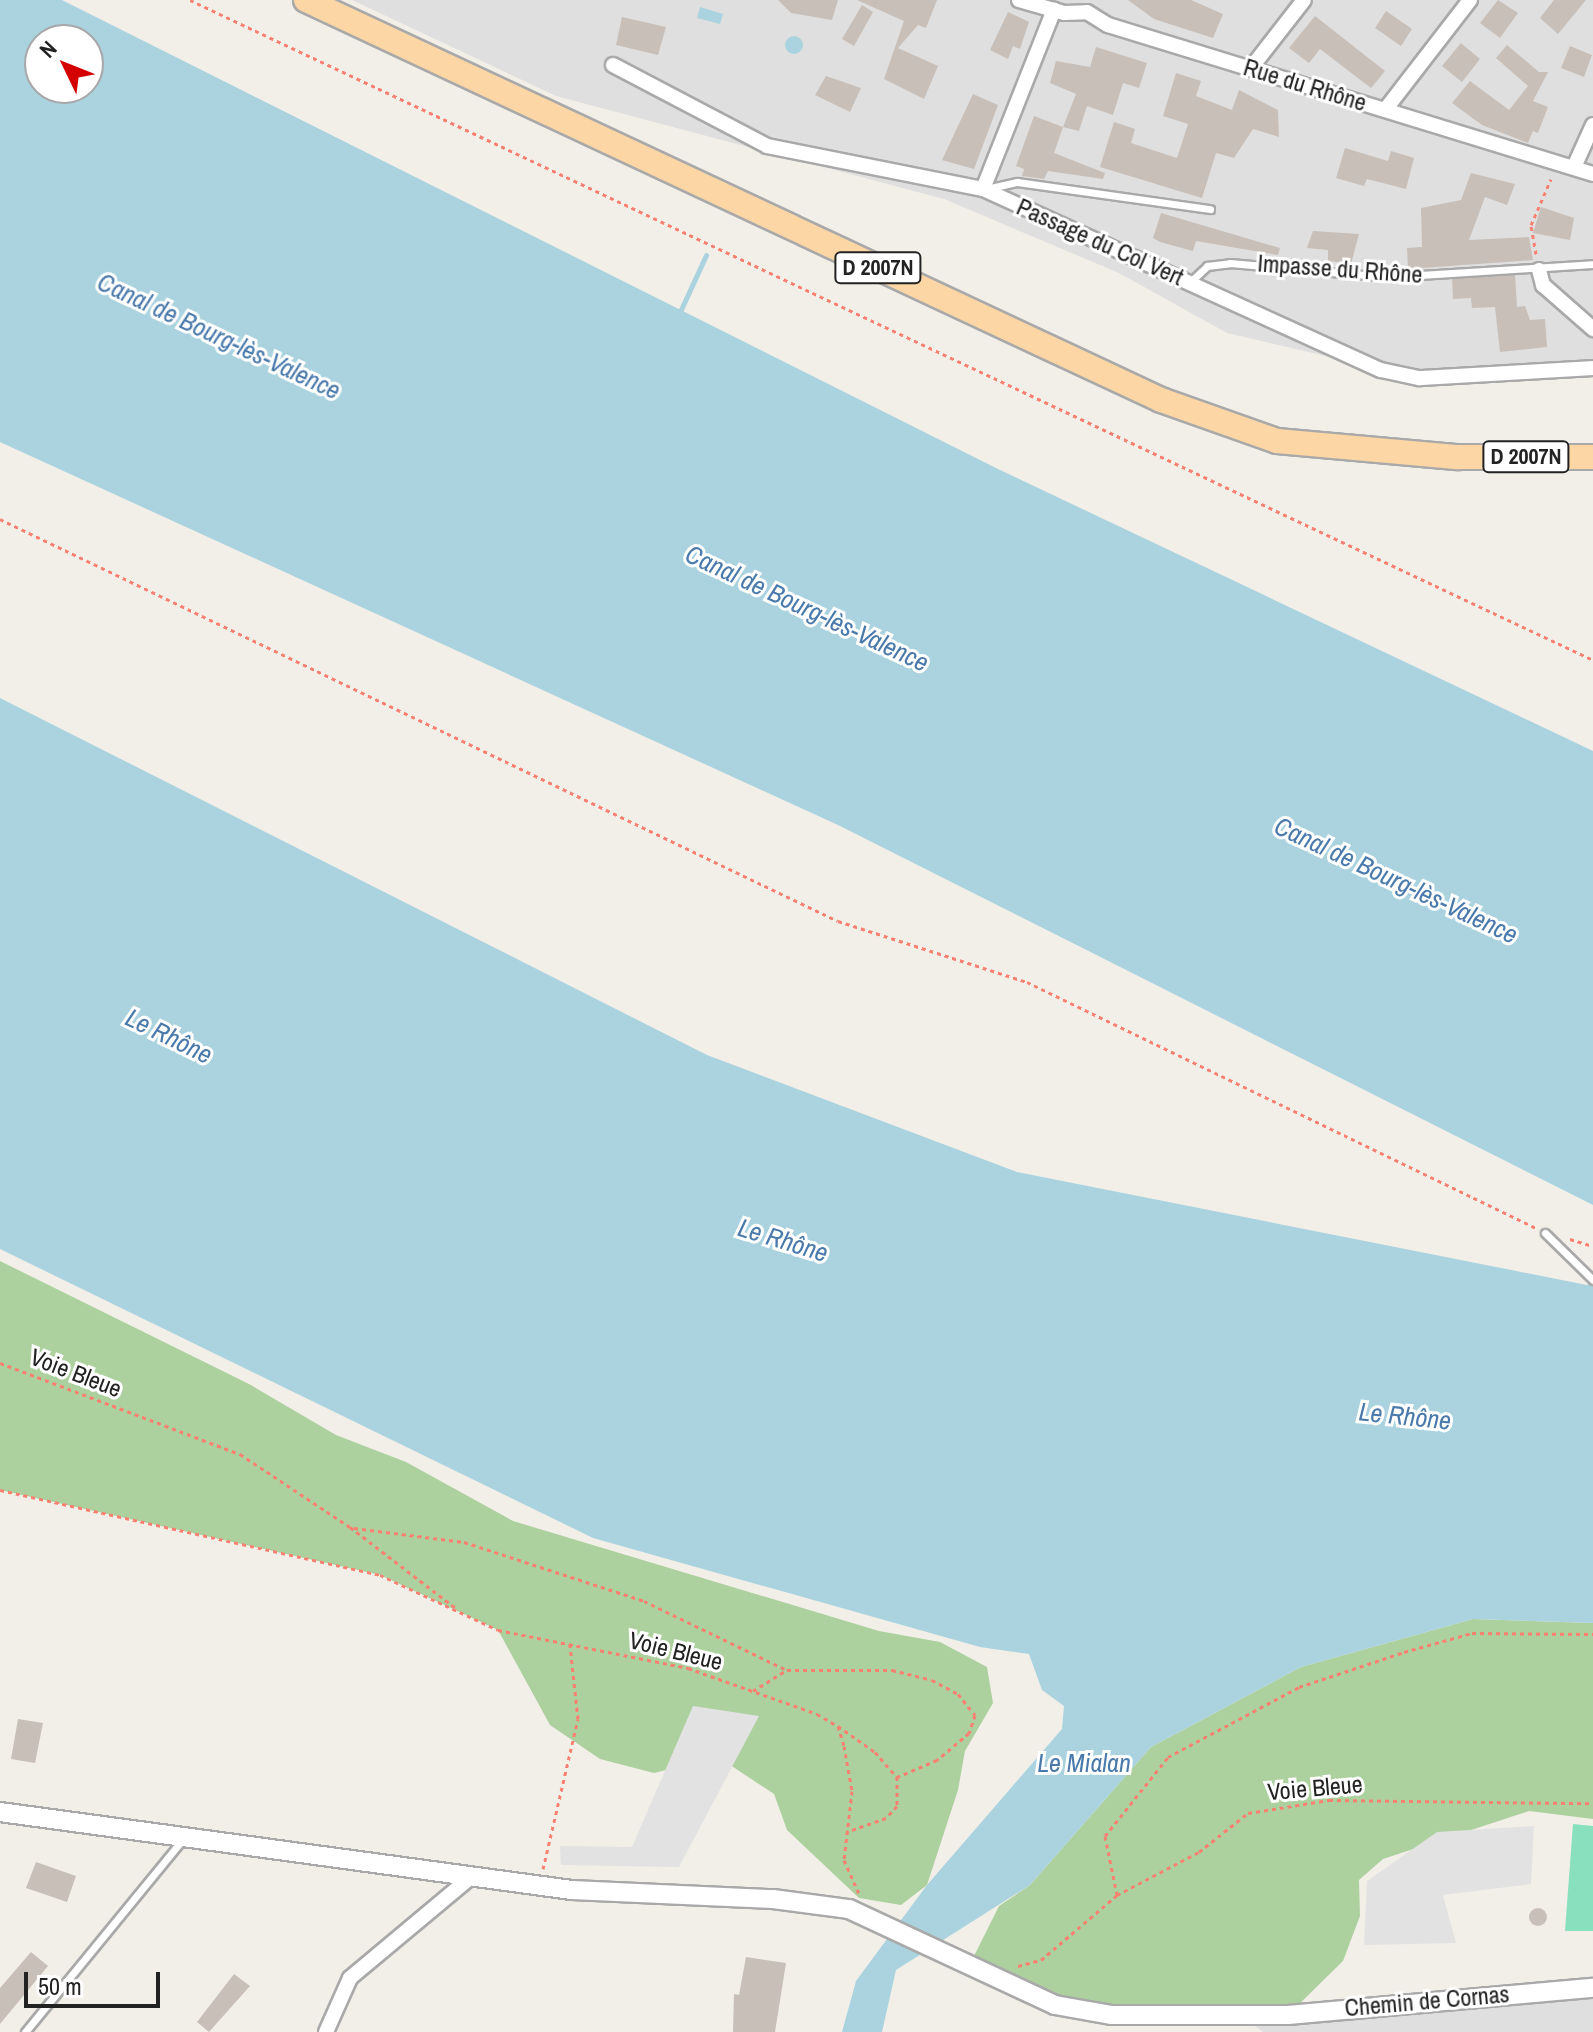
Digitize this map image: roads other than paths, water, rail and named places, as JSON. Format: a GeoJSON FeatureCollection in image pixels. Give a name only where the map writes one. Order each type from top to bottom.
{"type":"FeatureCollection","features":[{"type":"Feature","properties":{"kind":"main road","name":"D 2007N"},"geometry":{"type":"LineString","coordinates":[[306,0],[1161,400],[1262,436],[1458,457],[1593,457]]}},
{"type":"Feature","properties":{"kind":"street","name":"Rue du Rhône"},"geometry":{"type":"LineString","coordinates":[[1019,0],[1054,10],[1092,6],[1108,25],[1593,174]]}},
{"type":"Feature","properties":{"kind":"street"},"geometry":{"type":"LineString","coordinates":[[1251,68],[1304,0]]}},
{"type":"Feature","properties":{"kind":"street"},"geometry":{"type":"LineString","coordinates":[[1385,110],[1470,0]]}},
{"type":"Feature","properties":{"kind":"street"},"geometry":{"type":"LineString","coordinates":[[983,189],[1054,10]]}},
{"type":"Feature","properties":{"kind":"street","name":"Passage du Col Vert"},"geometry":{"type":"LineString","coordinates":[[613,65],[767,146],[983,189],[1381,370],[1420,378],[1593,368]]}},
{"type":"Feature","properties":{"kind":"street"},"geometry":{"type":"LineString","coordinates":[[1574,167],[1593,125]]}},
{"type":"Feature","properties":{"kind":"street"},"geometry":{"type":"LineString","coordinates":[[1539,270],[1543,285],[1593,329]]}},
{"type":"Feature","properties":{"kind":"street","name":"Chemin de Cornas"},"geometry":{"type":"LineString","coordinates":[[0,1812],[540,1885],[856,1904],[938,1952],[1055,2005],[1112,2015],[1288,2015],[1593,1988]]}},
{"type":"Feature","properties":{"kind":"street"},"geometry":{"type":"LineString","coordinates":[[326,2032],[350,1978],[472,1876]]}},
{"type":"Feature","properties":{"kind":"lane"},"geometry":{"type":"LineString","coordinates":[[983,189],[1017,182],[1210,209]]}},
{"type":"Feature","properties":{"kind":"lane","name":"Impasse du Rhône"},"geometry":{"type":"LineString","coordinates":[[1189,283],[1207,266],[1230,263],[1388,277],[1539,270],[1593,264]]}},
{"type":"Feature","properties":{"kind":"lane"},"geometry":{"type":"LineString","coordinates":[[1545,1233],[1593,1280]]}},
{"type":"Feature","properties":{"kind":"lane"},"geometry":{"type":"LineString","coordinates":[[25,2032],[184,1838]]}},
{"type":"Feature","properties":{"kind":"water","name":"Canal de Bourg-lès-Valence"},"geometry":{"type":"Polygon","coordinates":[[[0,0],[62,0],[998,469],[1593,751],[1593,1205],[838,825],[0,442],[0,0]]]}},
{"type":"Feature","properties":{"kind":"water"},"geometry":{"type":"Polygon","coordinates":[[[700,7],[723,14],[720,24],[697,18],[700,7]]]}},
{"type":"Feature","properties":{"kind":"water"},"geometry":{"type":"Polygon","coordinates":[[[790,36],[798,36],[803,45],[801,52],[790,54],[785,49],[785,41],[790,36]]]}},
{"type":"Feature","properties":{"kind":"water"},"geometry":{"type":"Polygon","coordinates":[[[0,698],[707,1055],[1017,1172],[1587,1285],[1593,1280],[1593,1623],[1473,1619],[1301,1667],[1151,1747],[1030,1885],[896,1970],[882,2032],[842,2032],[856,1981],[927,1885],[1062,1729],[1064,1706],[1042,1690],[1029,1654],[980,1647],[593,1538],[0,1249],[0,698]]]}},
{"type":"Feature","properties":{"kind":"waterway"},"geometry":{"type":"LineString","coordinates":[[678,316],[706,255]]}},
{"type":"Feature","properties":{"kind":"water label","name":"Le Rhône"},"geometry":{"type":"Point","coordinates":[169,1036]}},
{"type":"Feature","properties":{"kind":"water label","name":"Le Rhône"},"geometry":{"type":"Point","coordinates":[783,1240]}},
{"type":"Feature","properties":{"kind":"water label","name":"Le Rhône"},"geometry":{"type":"Point","coordinates":[1405,1416]}},
{"type":"Feature","properties":{"kind":"water label","name":"Le Mialan"},"geometry":{"type":"Point","coordinates":[1084,1763]}}]}
